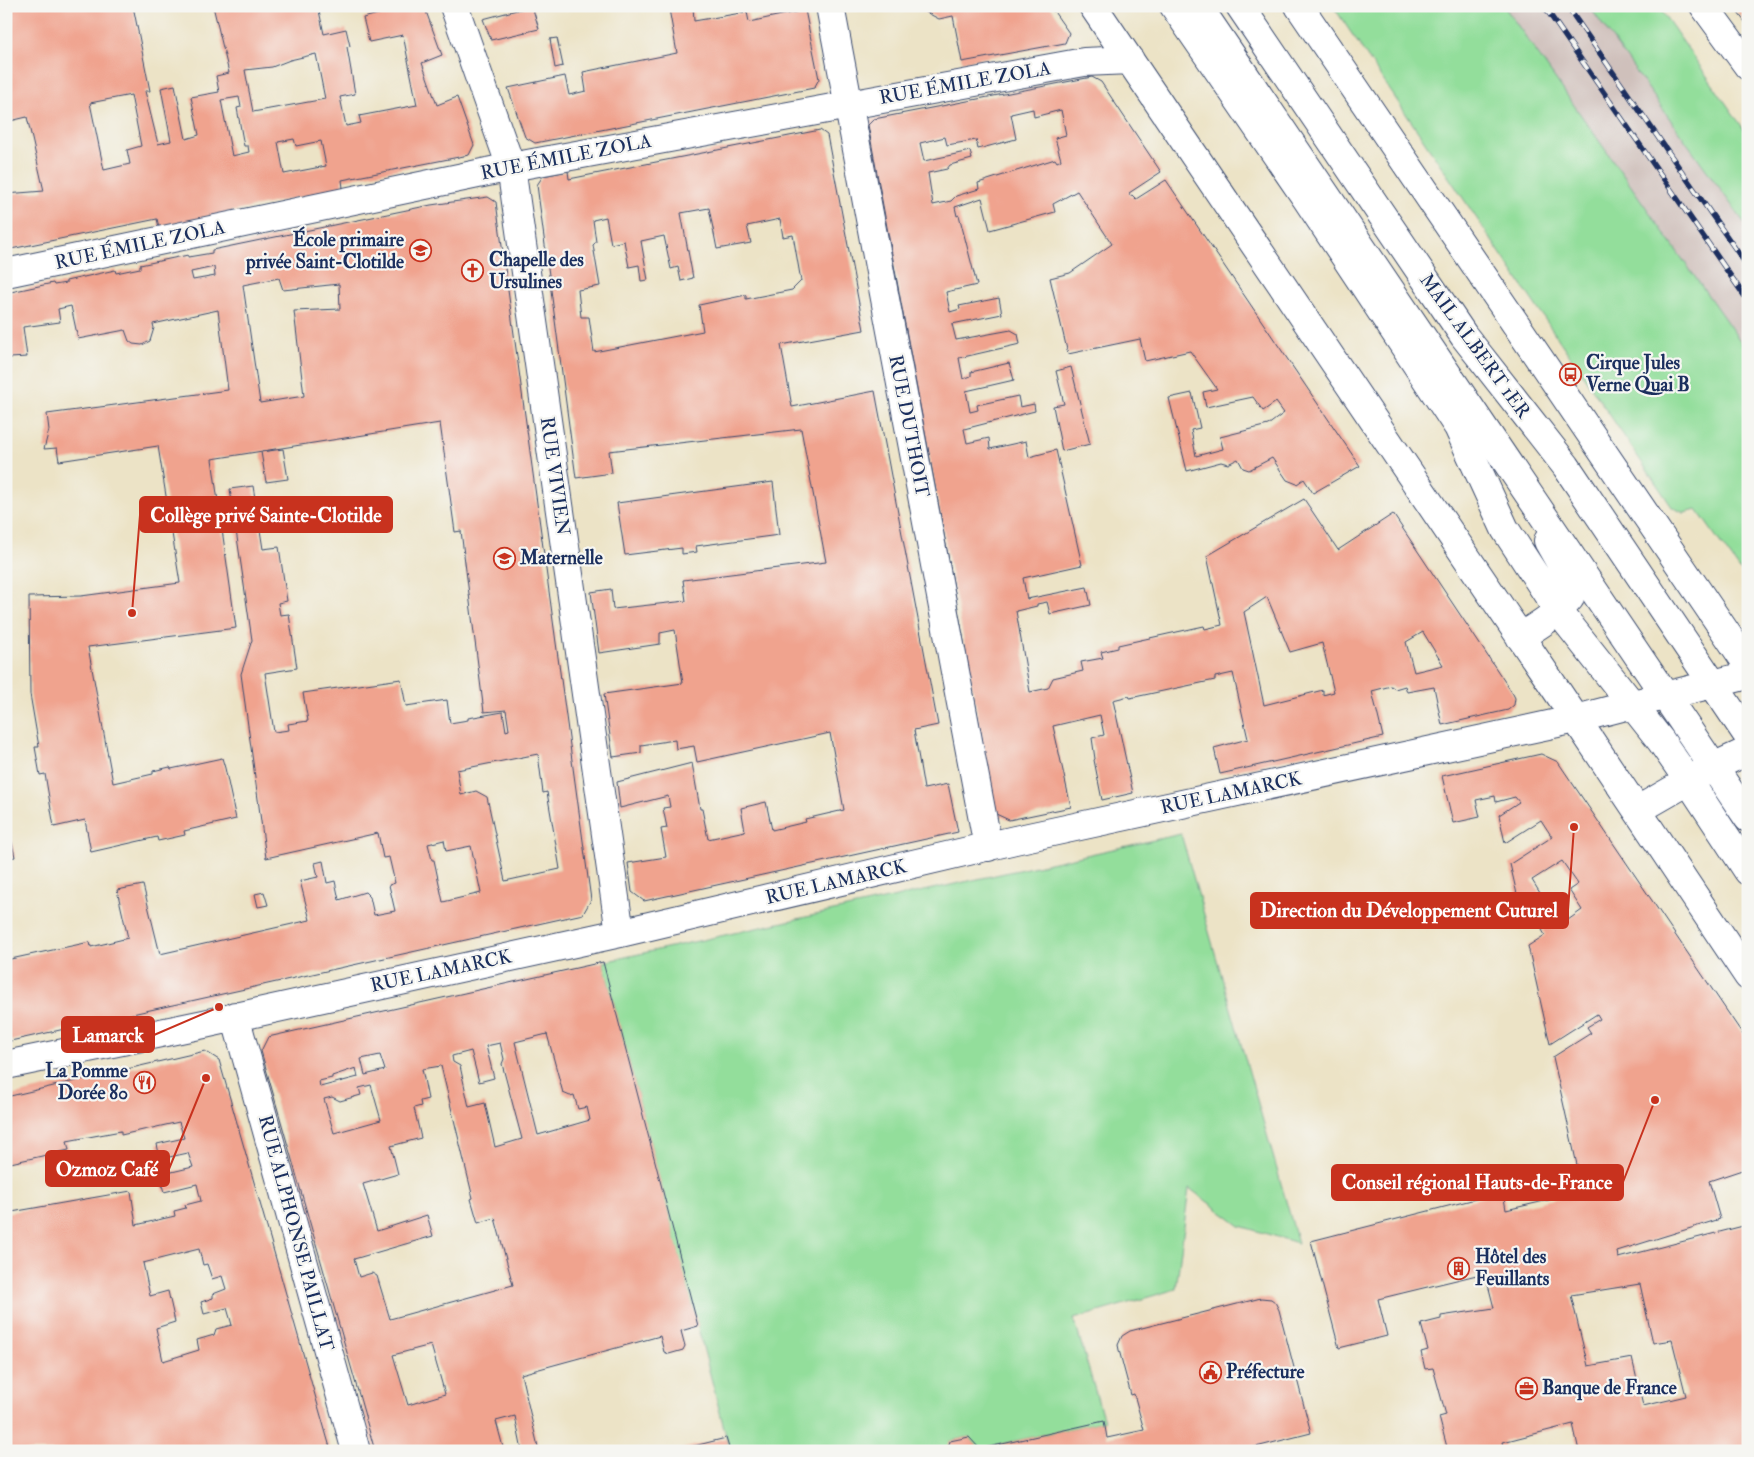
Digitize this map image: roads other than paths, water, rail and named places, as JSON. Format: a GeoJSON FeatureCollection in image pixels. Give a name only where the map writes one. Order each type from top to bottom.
{"type":"FeatureCollection","features":[{"type":"Feature","properties":{"kind":"street","name":"RUE VIVIEN"},"geometry":{"type":"LineString","coordinates":[[454,6],[511,167],[620,933]]}},
{"type":"Feature","properties":{"kind":"street","name":"RUE DUTHOIT"},"geometry":{"type":"LineString","coordinates":[[830,6],[988,847]]}},
{"type":"Feature","properties":{"kind":"street"},"geometry":{"type":"LineString","coordinates":[[1093,6],[1576,718],[1748,976]]}},
{"type":"Feature","properties":{"kind":"street"},"geometry":{"type":"LineString","coordinates":[[1174,6],[1306,198],[1458,427],[1505,529],[1558,612],[1688,780],[1748,871]]}},
{"type":"Feature","properties":{"kind":"street","name":"MAIL ALBERT 1ER"},"geometry":{"type":"LineString","coordinates":[[1198,6],[1748,818]]}},
{"type":"Feature","properties":{"kind":"street","name":"MAIL ALBERT 1ER"},"geometry":{"type":"LineString","coordinates":[[1240,6],[1464,336],[1566,466],[1748,736]]}},
{"type":"Feature","properties":{"kind":"street"},"geometry":{"type":"LineString","coordinates":[[1299,6],[1748,665]]}},
{"type":"Feature","properties":{"kind":"street"},"geometry":{"type":"LineString","coordinates":[[1704,6],[1748,66]]}},
{"type":"Feature","properties":{"kind":"street","name":"RUE ÉMILE ZOLA"},"geometry":{"type":"LineString","coordinates":[[6,273],[511,167],[1084,62],[1130,60]]}},
{"type":"Feature","properties":{"kind":"street","name":"MAIL ALBERT 1ER"},"geometry":{"type":"LineString","coordinates":[[1481,426],[1566,571],[1570,598],[1558,612],[1520,637]]}},
{"type":"Feature","properties":{"kind":"street"},"geometry":{"type":"LineString","coordinates":[[1664,696],[1748,675]]}},
{"type":"Feature","properties":{"kind":"street","name":"RUE LAMARCK"},"geometry":{"type":"LineString","coordinates":[[6,1065],[204,1024],[620,933],[988,847],[1576,718],[1664,696]]}},
{"type":"Feature","properties":{"kind":"street"},"geometry":{"type":"LineString","coordinates":[[1638,810],[1688,780],[1748,751]]}},
{"type":"Feature","properties":{"kind":"street","name":"RUE ALPHONSE PAILLAT"},"geometry":{"type":"LineString","coordinates":[[235,1016],[356,1451]]}},
{"type":"Feature","properties":{"kind":"railway"},"geometry":{"type":"LineString","coordinates":[[1544,6],[1748,301]]}},
{"type":"Feature","properties":{"kind":"railway"},"geometry":{"type":"LineString","coordinates":[[1567,6],[1748,267]]}},
{"type":"Feature","properties":{"kind":"place","name":"École primaire privée Saint-Clotilde"},"geometry":{"type":"Point","coordinates":[420,251]}},
{"type":"Feature","properties":{"kind":"place","name":"Chapelle des Ursulines"},"geometry":{"type":"Point","coordinates":[473,271]}},
{"type":"Feature","properties":{"kind":"place","name":"Cirque Jules Verne Quai B"},"geometry":{"type":"Point","coordinates":[1570,374]}},
{"type":"Feature","properties":{"kind":"place","name":"Maternelle"},"geometry":{"type":"Point","coordinates":[504,558]}},
{"type":"Feature","properties":{"kind":"place","name":"Collège privé Sainte-Clotilde"},"geometry":{"type":"Point","coordinates":[132,613]}},
{"type":"Feature","properties":{"kind":"place","name":"Direction du Développement Cuturel"},"geometry":{"type":"Point","coordinates":[1574,827]}},
{"type":"Feature","properties":{"kind":"place","name":"Lamarck"},"geometry":{"type":"Point","coordinates":[219,1007]}},
{"type":"Feature","properties":{"kind":"place","name":"Ozmoz Café"},"geometry":{"type":"Point","coordinates":[206,1078]}},
{"type":"Feature","properties":{"kind":"place","name":"La Pomme Dorée 80"},"geometry":{"type":"Point","coordinates":[144,1082]}},
{"type":"Feature","properties":{"kind":"place","name":"Conseil régional Hauts-de-France"},"geometry":{"type":"Point","coordinates":[1655,1100]}},
{"type":"Feature","properties":{"kind":"place","name":"Hôtel des Feuillants"},"geometry":{"type":"Point","coordinates":[1459,1268]}},
{"type":"Feature","properties":{"kind":"place","name":"Préfecture"},"geometry":{"type":"Point","coordinates":[1210,1372]}},
{"type":"Feature","properties":{"kind":"place","name":"Banque de France"},"geometry":{"type":"Point","coordinates":[1526,1388]}}]}
